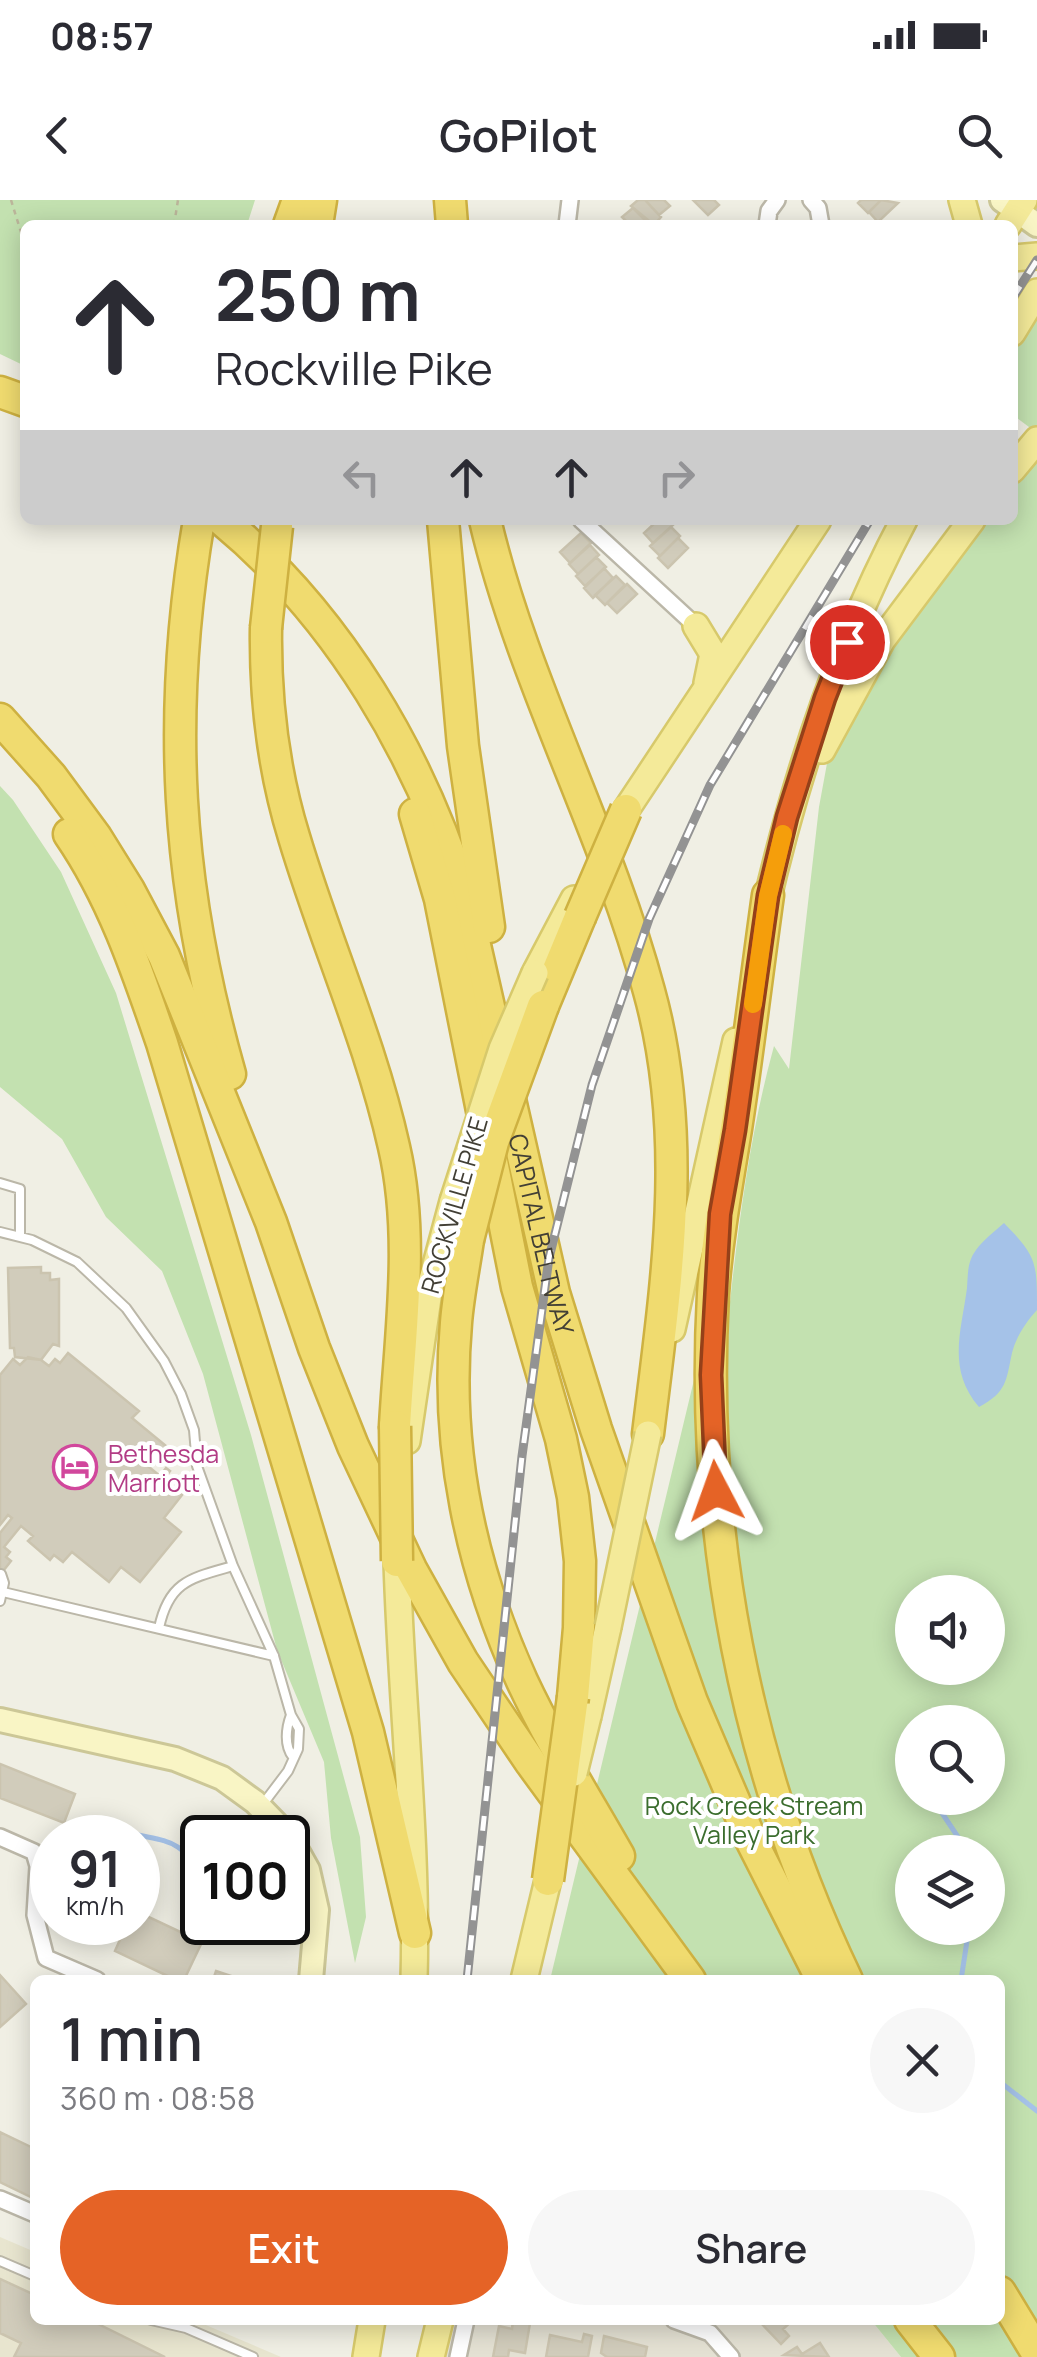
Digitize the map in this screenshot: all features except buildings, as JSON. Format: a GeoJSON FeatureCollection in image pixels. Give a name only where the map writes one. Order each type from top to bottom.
{"type":"FeatureCollection","features":[{"type":"Feature","properties":{"kind":"highway"},"geometry":{"type":"LineString","coordinates":[[198,525],[181,651],[180,795],[202,966],[271,1222]]}},
{"type":"Feature","properties":{"kind":"highway","name":"CAPITAL BELTWAY"},"geometry":{"type":"LineString","coordinates":[[227,525],[280,576],[339,645],[392,728],[445,838],[464,897],[554,1293],[596,1430],[692,1702],[744,1822],[820,1975]]}},
{"type":"Feature","properties":{"kind":"highway"},"geometry":{"type":"LineString","coordinates":[[278,525],[266,628],[266,671],[280,782],[293,836],[368,1055],[395,1151],[404,1256],[397,1562]]}},
{"type":"Feature","properties":{"kind":"highway"},"geometry":{"type":"LineString","coordinates":[[443,525],[463,746],[523,1158]]}},
{"type":"Feature","properties":{"kind":"highway"},"geometry":{"type":"LineString","coordinates":[[486,525],[503,586],[626,916],[650,993],[662,1052],[672,1122],[672,1236],[648,1434]]}},
{"type":"Feature","properties":{"kind":"highway"},"geometry":{"type":"LineString","coordinates":[[339,645],[382,729],[427,849],[517,1287],[561,1439],[573,1497],[580,1562],[580,1706],[548,1880]]}},
{"type":"Feature","properties":{"kind":"highway"},"geometry":{"type":"LineString","coordinates":[[0,719],[51,776],[129,890],[164,956],[271,1222],[353,1446],[411,1569],[463,1662],[531,1763],[686,1975]]}},
{"type":"Feature","properties":{"kind":"highway"},"geometry":{"type":"LineString","coordinates":[[0,745],[34,783],[77,846],[104,891],[134,962],[162,1043],[368,1732],[415,1933]]}},
{"type":"Feature","properties":{"kind":"highway"},"geometry":{"type":"LineString","coordinates":[[626,810],[577,908],[493,1142],[468,1240],[456,1324],[454,1396],[458,1465],[471,1540],[522,1682],[687,1975]]}},
{"type":"Feature","properties":{"kind":"highway"},"geometry":{"type":"LineString","coordinates":[[768,896],[720,1214],[711,1359],[713,1451],[732,1622],[759,1746],[796,1863],[845,1975]]}},
{"type":"Feature","properties":{"kind":"highway"},"geometry":{"type":"LineString","coordinates":[[1005,2298],[1037,2352]]}},
{"type":"Feature","properties":{"kind":"highway"},"geometry":{"type":"LineString","coordinates":[[914,2325],[939,2357]]}},
{"type":"Feature","properties":{"kind":"highway"},"geometry":{"type":"LineString","coordinates":[[940,2325],[962,2357]]}},
{"type":"Feature","properties":{"kind":"main road"},"geometry":{"type":"LineString","coordinates":[[1018,323],[1037,292]]}},
{"type":"Feature","properties":{"kind":"main road"},"geometry":{"type":"LineString","coordinates":[[1018,463],[1037,440]]}},
{"type":"Feature","properties":{"kind":"main road"},"geometry":{"type":"LineString","coordinates":[[626,810],[815,525]]}},
{"type":"Feature","properties":{"kind":"main road"},"geometry":{"type":"LineString","coordinates":[[580,1706],[608,1627],[787,817],[825,698],[858,615],[902,525]]}},
{"type":"Feature","properties":{"kind":"main road"},"geometry":{"type":"LineString","coordinates":[[787,817],[882,640],[968,525]]}},
{"type":"Feature","properties":{"kind":"main road"},"geometry":{"type":"LineString","coordinates":[[696,626],[727,630],[760,608]]}},
{"type":"Feature","properties":{"kind":"main road"},"geometry":{"type":"LineString","coordinates":[[696,626],[712,654],[704,693]]}},
{"type":"Feature","properties":{"kind":"main road","name":"ROCKVILLE PIKE"},"geometry":{"type":"LineString","coordinates":[[400,1438],[429,1291],[453,1201],[502,1049],[535,973],[577,908]]}},
{"type":"Feature","properties":{"kind":"main road"},"geometry":{"type":"LineString","coordinates":[[397,1562],[400,1667],[411,1800],[414,1975]]}},
{"type":"Feature","properties":{"kind":"main road"},"geometry":{"type":"LineString","coordinates":[[525,1975],[548,1880]]}},
{"type":"Feature","properties":{"kind":"main road"},"geometry":{"type":"LineString","coordinates":[[366,2357],[370,2325]]}},
{"type":"Feature","properties":{"kind":"main road"},"geometry":{"type":"LineString","coordinates":[[431,2357],[439,2325]]}},
{"type":"Feature","properties":{"kind":"street"},"geometry":{"type":"LineString","coordinates":[[586,525],[696,626]]}},
{"type":"Feature","properties":{"kind":"street"},"geometry":{"type":"LineString","coordinates":[[0,1720],[175,1759],[222,1778],[260,1808],[290,1838],[308,1870],[317,1910],[310,1975]]}},
{"type":"Feature","properties":{"kind":"street"},"geometry":{"type":"LineString","coordinates":[[0,1837],[34,1852],[38,1866],[34,1915],[46,1958],[85,1975]]}},
{"type":"Feature","properties":{"kind":"street"},"geometry":{"type":"LineString","coordinates":[[0,2200],[30,2212]]}},
{"type":"Feature","properties":{"kind":"street"},"geometry":{"type":"LineString","coordinates":[[458,2357],[465,2325]]}},
{"type":"Feature","properties":{"kind":"street"},"geometry":{"type":"LineString","coordinates":[[688,2325],[710,2333],[731,2357]]}},
{"type":"Feature","properties":{"kind":"lane"},"geometry":{"type":"LineString","coordinates":[[0,1183],[20,1189],[20,1236]]}},
{"type":"Feature","properties":{"kind":"lane"},"geometry":{"type":"LineString","coordinates":[[0,1232],[20,1236],[77,1262],[126,1308],[164,1361],[181,1394],[194,1430],[196,1466],[233,1566],[274,1656],[291,1715],[287,1736],[288,1752],[293,1757],[288,1772],[260,1808]]}},
{"type":"Feature","properties":{"kind":"lane"},"geometry":{"type":"LineString","coordinates":[[158,1628],[164,1606],[177,1588],[190,1579],[233,1566]]}},
{"type":"Feature","properties":{"kind":"lane"},"geometry":{"type":"LineString","coordinates":[[1,1574],[2,1597],[274,1656]]}},
{"type":"Feature","properties":{"kind":"lane"},"geometry":{"type":"LineString","coordinates":[[0,2261],[30,2274]]}},
{"type":"Feature","properties":{"kind":"lane"},"geometry":{"type":"LineString","coordinates":[[173,2325],[253,2357]]}},
{"type":"Feature","properties":{"kind":"path"},"geometry":{"type":"LineString","coordinates":[[11,200],[20,229]]}},
{"type":"Feature","properties":{"kind":"shaded area"},"geometry":{"type":"Polygon","coordinates":[[[0,2237],[30,2250],[30,2325],[206,2325],[281,2357],[0,2357],[0,2237]]]}},
{"type":"Feature","properties":{"kind":"shaded area"},"geometry":{"type":"Polygon","coordinates":[[[439,2325],[875,2325],[901,2357],[431,2357],[439,2325]]]}},
{"type":"Feature","properties":{"kind":"green space"},"geometry":{"type":"Polygon","coordinates":[[[0,200],[255,200],[249,220],[20,220],[20,364],[0,354],[0,200]]]}},
{"type":"Feature","properties":{"kind":"green space"},"geometry":{"type":"Polygon","coordinates":[[[1037,317],[1037,433],[1018,419],[1018,346],[1037,317]]]}},
{"type":"Feature","properties":{"kind":"green space","name":"Rock Creek Stream Valley Park"},"geometry":{"type":"Polygon","coordinates":[[[1037,463],[1037,2357],[901,2357],[875,2325],[1005,2325],[1005,1975],[551,1975],[699,1359],[724,1358],[749,1162],[774,1046],[789,1069],[828,758],[885,620],[912,578],[957,525],[1018,525],[1018,473],[1037,463]]]}},
{"type":"Feature","properties":{"kind":"green space"},"geometry":{"type":"Polygon","coordinates":[[[0,786],[61,872],[116,993],[251,1435],[360,1837],[366,1917],[355,1963],[331,1838],[324,1762],[277,1650],[203,1374],[162,1271],[106,1217],[62,1139],[0,1087],[0,786]]]}},
{"type":"Feature","properties":{"kind":"water"},"geometry":{"type":"Polygon","coordinates":[[[1004,1223],[1033,1261],[1037,1310],[1016,1341],[1004,1385],[979,1407],[963,1379],[960,1335],[973,1255],[1004,1223]]]}},
{"type":"Feature","properties":{"kind":"waterway"},"geometry":{"type":"LineString","coordinates":[[943,1815],[957,1835]]}},
{"type":"Feature","properties":{"kind":"waterway"},"geometry":{"type":"LineString","coordinates":[[160,1840],[180,1850]]}},
{"type":"Feature","properties":{"kind":"waterway"},"geometry":{"type":"LineString","coordinates":[[962,1975],[966,1945]]}},
{"type":"Feature","properties":{"kind":"waterway"},"geometry":{"type":"LineString","coordinates":[[1005,2086],[1037,2111]]}},
{"type":"Feature","properties":{"kind":"railway"},"geometry":{"type":"LineString","coordinates":[[1018,290],[1037,260]]}},
{"type":"Feature","properties":{"kind":"railway"},"geometry":{"type":"LineString","coordinates":[[468,1975],[522,1456],[549,1258],[592,1085],[649,919],[710,785],[867,525]]}},
{"type":"Feature","properties":{"kind":"slow traffic"},"geometry":{"type":"LineString","coordinates":[[753,1004],[768,896],[783,834]]}},
{"type":"Feature","properties":{"kind":"place","name":"Bethesda Marriott"},"geometry":{"type":"Point","coordinates":[75,1467]}},
{"type":"Feature","properties":{"kind":"route"},"geometry":{"type":"LineString","coordinates":[[716,1491],[711,1375],[720,1214],[768,896],[787,817],[847,642]]}}]}
